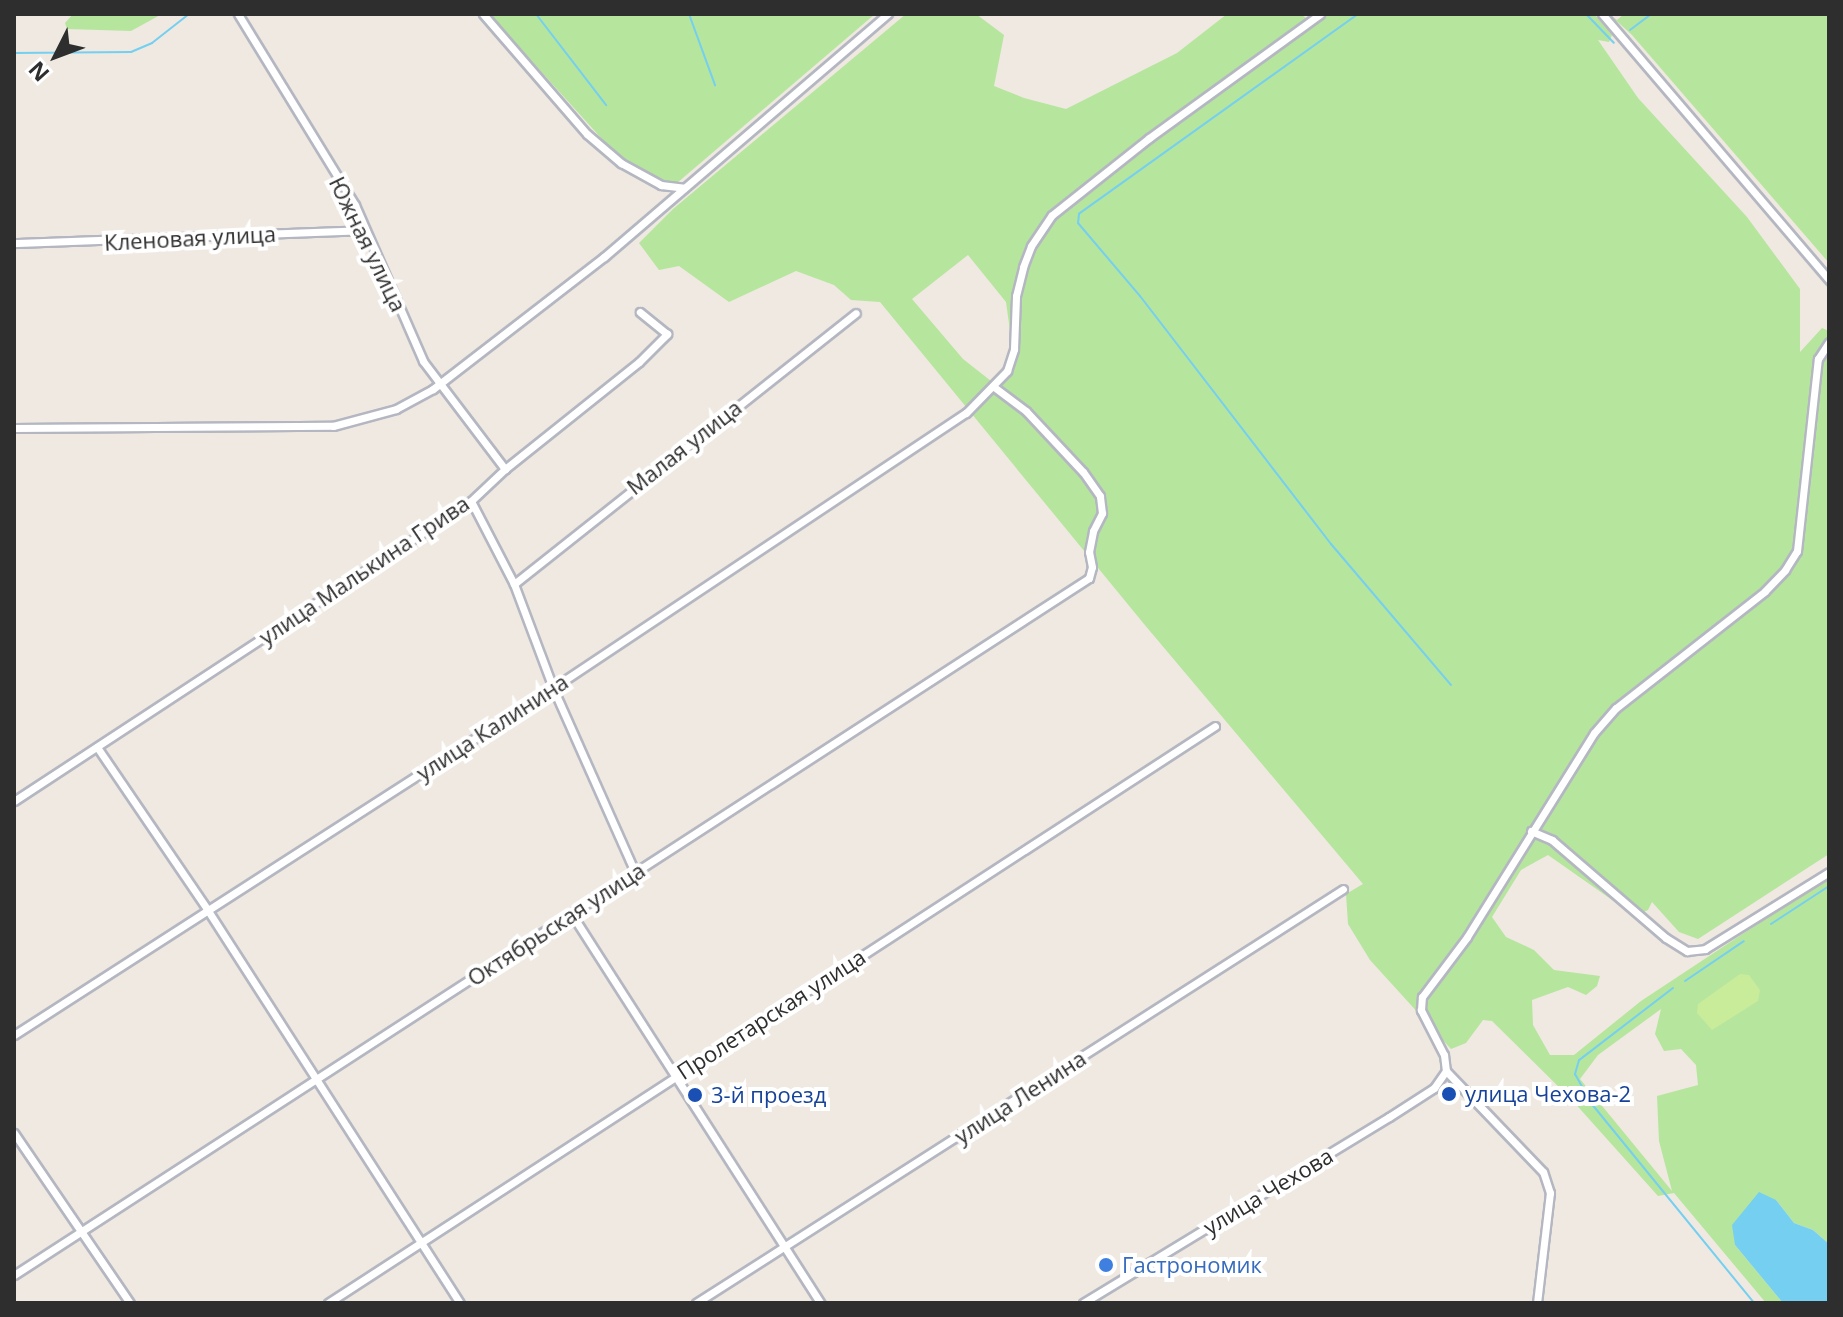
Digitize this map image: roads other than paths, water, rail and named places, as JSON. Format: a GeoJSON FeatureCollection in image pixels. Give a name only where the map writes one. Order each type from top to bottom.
{"type":"FeatureCollection","features":[{"type":"Feature","properties":{"kind":"street","name":"Южная улица"},"geometry":{"type":"LineString","coordinates":[[238,14],[355,205],[423,361],[505,469]]}},
{"type":"Feature","properties":{"kind":"street"},"geometry":{"type":"LineString","coordinates":[[483,14],[587,134],[621,163],[661,185],[684,188]]}},
{"type":"Feature","properties":{"kind":"street"},"geometry":{"type":"LineString","coordinates":[[14,428],[333,426],[396,409],[440,385],[604,257],[888,14]]}},
{"type":"Feature","properties":{"kind":"street","name":"улица Калинина"},"geometry":{"type":"LineString","coordinates":[[14,1035],[553,688],[966,413],[1007,371],[1014,349],[1016,296],[1023,267],[1031,246],[1052,215],[1149,138],[1320,14]]}},
{"type":"Feature","properties":{"kind":"street"},"geometry":{"type":"LineString","coordinates":[[1602,14],[1829,280]]}},
{"type":"Feature","properties":{"kind":"street","name":"Кленовая улица"},"geometry":{"type":"LineString","coordinates":[[14,243],[365,230]]}},
{"type":"Feature","properties":{"kind":"street","name":"улица Малькина Грива"},"geometry":{"type":"LineString","coordinates":[[14,801],[471,501],[505,469],[639,362],[667,334],[640,312]]}},
{"type":"Feature","properties":{"kind":"street","name":"Малая улица"},"geometry":{"type":"LineString","coordinates":[[514,584],[856,313]]}},
{"type":"Feature","properties":{"kind":"street"},"geometry":{"type":"LineString","coordinates":[[1537,1303],[1550,1193],[1543,1172],[1446,1071],[1444,1055],[1421,1010],[1422,997],[1467,937],[1594,733],[1616,708],[1765,591],[1785,570],[1797,551],[1818,359],[1829,342]]}},
{"type":"Feature","properties":{"kind":"street","name":"Октябрьская улица"},"geometry":{"type":"LineString","coordinates":[[14,1275],[1089,578],[1093,531],[1102,513],[1100,496],[1083,472],[1026,411],[994,387]]}},
{"type":"Feature","properties":{"kind":"street"},"geometry":{"type":"LineString","coordinates":[[471,501],[514,584],[553,688],[636,874]]}},
{"type":"Feature","properties":{"kind":"street","name":"Пролетарская улица"},"geometry":{"type":"LineString","coordinates":[[328,1303],[1215,726]]}},
{"type":"Feature","properties":{"kind":"street"},"geometry":{"type":"LineString","coordinates":[[97,747],[207,909],[460,1303]]}},
{"type":"Feature","properties":{"kind":"street"},"geometry":{"type":"LineString","coordinates":[[1531,831],[1552,840],[1666,938],[1687,951],[1705,949],[1829,872]]}},
{"type":"Feature","properties":{"kind":"street","name":"улица Ленина"},"geometry":{"type":"LineString","coordinates":[[696,1303],[785,1249],[1343,889]]}},
{"type":"Feature","properties":{"kind":"street"},"geometry":{"type":"LineString","coordinates":[[571,913],[820,1303]]}},
{"type":"Feature","properties":{"kind":"street","name":"улица Чехова"},"geometry":{"type":"LineString","coordinates":[[1088,1302],[1400,1110],[1434,1088],[1446,1071]]}},
{"type":"Feature","properties":{"kind":"street"},"geometry":{"type":"LineString","coordinates":[[14,1133],[130,1303]]}},
{"type":"Feature","properties":{"kind":"water"},"geometry":{"type":"Polygon","coordinates":[[[1759,1192],[1776,1200],[1794,1223],[1813,1230],[1829,1244],[1829,1303],[1783,1303],[1735,1245],[1732,1225],[1759,1192]]]}},
{"type":"Feature","properties":{"kind":"waterway"},"geometry":{"type":"LineString","coordinates":[[14,53],[131,52],[152,43],[189,14]]}},
{"type":"Feature","properties":{"kind":"waterway"},"geometry":{"type":"LineString","coordinates":[[536,14],[606,105]]}},
{"type":"Feature","properties":{"kind":"waterway"},"geometry":{"type":"LineString","coordinates":[[689,14],[715,85]]}},
{"type":"Feature","properties":{"kind":"waterway"},"geometry":{"type":"LineString","coordinates":[[1358,14],[1079,214],[1078,223],[1140,296],[1331,544],[1451,685]]}},
{"type":"Feature","properties":{"kind":"waterway"},"geometry":{"type":"LineString","coordinates":[[1586,14],[1614,43]]}},
{"type":"Feature","properties":{"kind":"waterway"},"geometry":{"type":"LineString","coordinates":[[1630,30],[1651,14]]}},
{"type":"Feature","properties":{"kind":"waterway"},"geometry":{"type":"LineString","coordinates":[[1771,924],[1829,886]]}},
{"type":"Feature","properties":{"kind":"waterway"},"geometry":{"type":"LineString","coordinates":[[1685,981],[1744,941]]}},
{"type":"Feature","properties":{"kind":"waterway"},"geometry":{"type":"LineString","coordinates":[[1673,988],[1579,1060],[1575,1074],[1591,1103],[1754,1303]]}},
{"type":"Feature","properties":{"kind":"place","name":"улица Чехова-2"},"geometry":{"type":"Point","coordinates":[1449,1094]}},
{"type":"Feature","properties":{"kind":"place","name":"3-й проезд"},"geometry":{"type":"Point","coordinates":[695,1095]}},
{"type":"Feature","properties":{"kind":"place","name":"Гастрономик"},"geometry":{"type":"Point","coordinates":[1106,1265]}}]}
